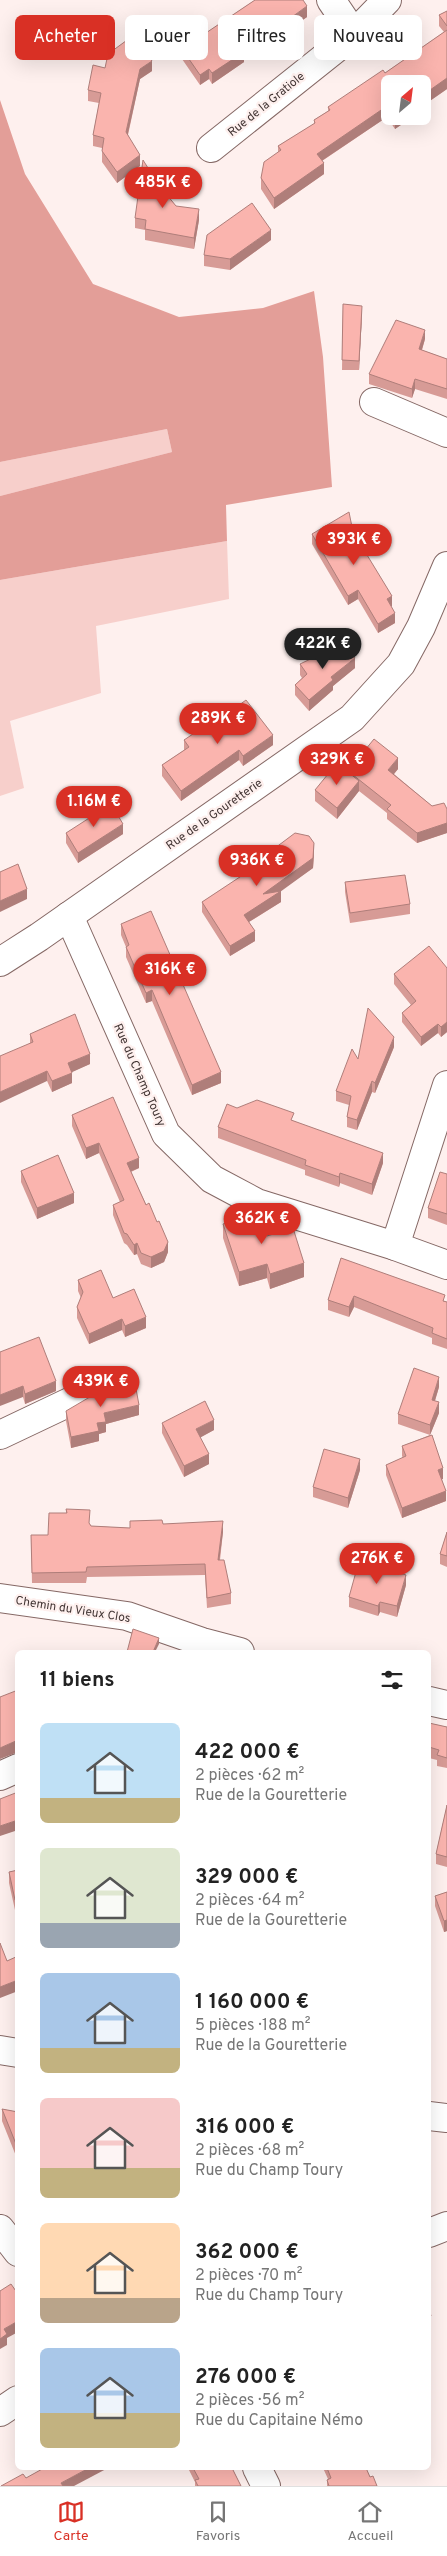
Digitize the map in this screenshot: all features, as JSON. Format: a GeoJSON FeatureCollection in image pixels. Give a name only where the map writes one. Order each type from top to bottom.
{"type":"FeatureCollection","features":[{"type":"Feature","properties":{"kind":"street"},"geometry":{"type":"LineString","coordinates":[[331,0],[341,15]]}},
{"type":"Feature","properties":{"kind":"street","name":"Rue de la Gratiole"},"geometry":{"type":"LineString","coordinates":[[372,15],[387,0]]}},
{"type":"Feature","properties":{"kind":"street","name":"Rue de la Gratiole"},"geometry":{"type":"LineString","coordinates":[[211,148],[321,60]]}},
{"type":"Feature","properties":{"kind":"street"},"geometry":{"type":"LineString","coordinates":[[374,402],[447,433]]}},
{"type":"Feature","properties":{"kind":"street","name":"Rue de la Gouretterie"},"geometry":{"type":"LineString","coordinates":[[0,962],[69,916],[352,718],[401,664],[421,627],[447,566]]}},
{"type":"Feature","properties":{"kind":"street","name":"Rue du Champ Toury"},"geometry":{"type":"LineString","coordinates":[[69,916],[166,1134],[212,1179],[257,1203],[395,1246],[447,1265]]}},
{"type":"Feature","properties":{"kind":"street"},"geometry":{"type":"LineString","coordinates":[[395,1246],[447,1086]]}},
{"type":"Feature","properties":{"kind":"street"},"geometry":{"type":"LineString","coordinates":[[0,1435],[78,1398]]}},
{"type":"Feature","properties":{"kind":"street","name":"Chemin du Vieux Clos"},"geometry":{"type":"LineString","coordinates":[[0,1598],[127,1616],[200,1647],[224,1650]]}},
{"type":"Feature","properties":{"kind":"street"},"geometry":{"type":"LineString","coordinates":[[431,1701],[447,1705]]}},
{"type":"Feature","properties":{"kind":"street"},"geometry":{"type":"LineString","coordinates":[[0,1776],[15,1769]]}},
{"type":"Feature","properties":{"kind":"street"},"geometry":{"type":"LineString","coordinates":[[0,2050],[15,2052]]}},
{"type":"Feature","properties":{"kind":"street"},"geometry":{"type":"LineString","coordinates":[[431,2100],[447,2101]]}},
{"type":"Feature","properties":{"kind":"street"},"geometry":{"type":"LineString","coordinates":[[431,2116],[447,2118]]}},
{"type":"Feature","properties":{"kind":"street"},"geometry":{"type":"LineString","coordinates":[[431,2232],[447,2226]]}},
{"type":"Feature","properties":{"kind":"street"},"geometry":{"type":"LineString","coordinates":[[0,2229],[15,2248]]}},
{"type":"Feature","properties":{"kind":"street"},"geometry":{"type":"LineString","coordinates":[[0,2412],[15,2402]]}},
{"type":"Feature","properties":{"kind":"street"},"geometry":{"type":"LineString","coordinates":[[258,2470],[266,2486]]}},
{"type":"Feature","properties":{"kind":"shaded area"},"geometry":{"type":"Polygon","coordinates":[[[0,100],[25,174],[93,284],[179,317],[263,308],[314,291],[323,357],[332,487],[226,505],[227,541],[0,580],[0,496],[172,452],[167,429],[0,462],[0,100]]]}},
{"type":"Feature","properties":{"kind":"shaded area"},"geometry":{"type":"Polygon","coordinates":[[[167,429],[172,452],[0,496],[0,462],[167,429]]]}},
{"type":"Feature","properties":{"kind":"shaded area"},"geometry":{"type":"Polygon","coordinates":[[[227,541],[229,599],[96,626],[101,693],[10,721],[24,788],[0,796],[0,580],[227,541]]]}},
{"type":"Feature","properties":{"kind":"building"},"geometry":{"type":"Polygon","coordinates":[[[255,0],[303,0],[307,6],[295,15],[233,15],[255,0]]]}},
{"type":"Feature","properties":{"kind":"building"},"geometry":{"type":"Polygon","coordinates":[[[447,11],[447,26],[439,15],[447,11]]]}},
{"type":"Feature","properties":{"kind":"building"},"geometry":{"type":"Polygon","coordinates":[[[218,25],[218,60],[232,60],[212,73],[209,69],[200,75],[190,60],[208,60],[208,32],[218,25]]]}},
{"type":"Feature","properties":{"kind":"building"},"geometry":{"type":"Polygon","coordinates":[[[447,30],[447,78],[431,89],[431,75],[381,75],[381,110],[317,154],[324,163],[274,198],[261,178],[264,162],[281,150],[278,146],[315,123],[314,120],[330,110],[328,107],[383,70],[385,73],[404,60],[422,60],[422,47],[447,30]]]}},
{"type":"Feature","properties":{"kind":"building"},"geometry":{"type":"Polygon","coordinates":[[[125,42],[125,60],[152,61],[140,69],[126,132],[140,155],[117,172],[102,151],[104,138],[93,135],[101,93],[88,90],[93,65],[105,68],[107,60],[115,60],[115,49],[125,42]]]}},
{"type":"Feature","properties":{"kind":"building"},"geometry":{"type":"Polygon","coordinates":[[[143,160],[158,184],[176,206],[199,209],[194,238],[145,229],[146,220],[135,218],[143,160]]]}},
{"type":"Feature","properties":{"kind":"building"},"geometry":{"type":"Polygon","coordinates":[[[252,203],[271,230],[230,259],[204,255],[207,235],[252,203]]]}},
{"type":"Feature","properties":{"kind":"building"},"geometry":{"type":"Polygon","coordinates":[[[343,304],[362,306],[359,361],[342,360],[343,304]]]}},
{"type":"Feature","properties":{"kind":"building"},"geometry":{"type":"Polygon","coordinates":[[[396,320],[425,330],[419,349],[447,359],[447,389],[415,379],[412,389],[369,374],[396,320]]]}},
{"type":"Feature","properties":{"kind":"building"},"geometry":{"type":"Polygon","coordinates":[[[349,512],[353,532],[392,596],[387,599],[395,613],[378,624],[358,590],[348,596],[312,534],[349,512]]]}},
{"type":"Feature","properties":{"kind":"building"},"geometry":{"type":"Polygon","coordinates":[[[344,643],[355,658],[331,677],[333,680],[309,700],[295,685],[307,674],[300,664],[344,643]]]}},
{"type":"Feature","properties":{"kind":"building"},"geometry":{"type":"Polygon","coordinates":[[[246,700],[273,735],[243,756],[239,750],[181,791],[162,765],[189,747],[184,740],[202,728],[204,731],[246,700]]]}},
{"type":"Feature","properties":{"kind":"building"},"geometry":{"type":"Polygon","coordinates":[[[374,739],[398,758],[388,770],[432,806],[444,803],[447,809],[447,823],[417,833],[387,809],[391,805],[348,771],[374,739]]]}},
{"type":"Feature","properties":{"kind":"building"},"geometry":{"type":"Polygon","coordinates":[[[337,763],[359,781],[337,808],[315,790],[337,763]]]}},
{"type":"Feature","properties":{"kind":"building"},"geometry":{"type":"Polygon","coordinates":[[[111,804],[123,824],[78,853],[66,833],[111,804]]]}},
{"type":"Feature","properties":{"kind":"building"},"geometry":{"type":"Polygon","coordinates":[[[295,833],[309,836],[314,843],[313,858],[263,894],[281,891],[244,915],[255,931],[230,946],[202,902],[261,863],[259,860],[295,833]]]}},
{"type":"Feature","properties":{"kind":"building"},"geometry":{"type":"Polygon","coordinates":[[[18,864],[27,889],[0,901],[0,872],[18,864]]]}},
{"type":"Feature","properties":{"kind":"building"},"geometry":{"type":"Polygon","coordinates":[[[405,875],[410,904],[350,913],[345,882],[405,875]]]}},
{"type":"Feature","properties":{"kind":"building"},"geometry":{"type":"Polygon","coordinates":[[[151,911],[221,1072],[192,1085],[152,990],[146,993],[126,947],[129,945],[121,924],[151,911]]]}},
{"type":"Feature","properties":{"kind":"building"},"geometry":{"type":"Polygon","coordinates":[[[429,946],[447,968],[447,1022],[441,1027],[438,1024],[421,1037],[402,1013],[416,1001],[394,974],[429,946]]]}},
{"type":"Feature","properties":{"kind":"building"},"geometry":{"type":"Polygon","coordinates":[[[368,1008],[394,1037],[375,1083],[372,1081],[357,1120],[347,1117],[351,1096],[336,1091],[352,1049],[358,1059],[368,1008]]]}},
{"type":"Feature","properties":{"kind":"building"},"geometry":{"type":"Polygon","coordinates":[[[75,1014],[90,1054],[68,1063],[72,1073],[52,1081],[47,1071],[0,1092],[0,1056],[33,1042],[30,1034],[75,1014]]]}},
{"type":"Feature","properties":{"kind":"building"},"geometry":{"type":"Polygon","coordinates":[[[113,1097],[139,1158],[127,1163],[146,1205],[149,1203],[168,1242],[164,1251],[151,1257],[141,1253],[137,1243],[134,1245],[127,1234],[124,1233],[113,1205],[124,1200],[99,1143],[86,1148],[72,1115],[113,1097]]]}},
{"type":"Feature","properties":{"kind":"building"},"geometry":{"type":"Polygon","coordinates":[[[257,1100],[294,1113],[291,1120],[383,1153],[372,1184],[340,1173],[339,1177],[305,1165],[306,1160],[218,1127],[227,1104],[237,1108],[257,1100]]]}},
{"type":"Feature","properties":{"kind":"building"},"geometry":{"type":"Polygon","coordinates":[[[58,1155],[74,1193],[37,1208],[21,1171],[58,1155]]]}},
{"type":"Feature","properties":{"kind":"building"},"geometry":{"type":"Polygon","coordinates":[[[440,1172],[447,1174],[447,1214],[428,1208],[440,1172]]]}},
{"type":"Feature","properties":{"kind":"building"},"geometry":{"type":"Polygon","coordinates":[[[259,1211],[267,1236],[293,1228],[304,1263],[270,1274],[267,1264],[239,1272],[223,1224],[259,1211]]]}},
{"type":"Feature","properties":{"kind":"building"},"geometry":{"type":"Polygon","coordinates":[[[341,1258],[445,1295],[443,1301],[447,1302],[447,1339],[432,1333],[433,1328],[354,1296],[349,1307],[328,1300],[341,1258]]]}},
{"type":"Feature","properties":{"kind":"building"},"geometry":{"type":"Polygon","coordinates":[[[101,1270],[113,1298],[134,1289],[146,1317],[125,1326],[122,1319],[89,1334],[77,1307],[83,1292],[78,1280],[101,1270]]]}},
{"type":"Feature","properties":{"kind":"building"},"geometry":{"type":"Polygon","coordinates":[[[39,1337],[56,1381],[25,1394],[23,1386],[0,1395],[0,1352],[39,1337]]]}},
{"type":"Feature","properties":{"kind":"building"},"geometry":{"type":"Polygon","coordinates":[[[414,1368],[439,1377],[432,1400],[439,1402],[430,1425],[398,1414],[414,1368]]]}},
{"type":"Feature","properties":{"kind":"building"},"geometry":{"type":"Polygon","coordinates":[[[134,1378],[139,1405],[104,1413],[106,1422],[97,1423],[99,1431],[71,1437],[66,1411],[100,1391],[134,1378]]]}},
{"type":"Feature","properties":{"kind":"building"},"geometry":{"type":"Polygon","coordinates":[[[205,1401],[214,1420],[196,1429],[209,1454],[184,1466],[162,1423],[205,1401]]]}},
{"type":"Feature","properties":{"kind":"building"},"geometry":{"type":"Polygon","coordinates":[[[432,1435],[443,1468],[438,1470],[446,1491],[402,1508],[386,1465],[406,1456],[402,1446],[432,1435]]]}},
{"type":"Feature","properties":{"kind":"building"},"geometry":{"type":"Polygon","coordinates":[[[324,1449],[360,1459],[348,1498],[313,1487],[324,1449]]]}},
{"type":"Feature","properties":{"kind":"building"},"geometry":{"type":"Polygon","coordinates":[[[66,1509],[90,1510],[89,1523],[91,1526],[130,1528],[130,1521],[162,1520],[163,1524],[223,1521],[218,1560],[224,1560],[231,1593],[207,1598],[205,1564],[87,1567],[86,1572],[32,1573],[31,1535],[48,1535],[49,1513],[67,1513],[66,1509]]]}},
{"type":"Feature","properties":{"kind":"building"},"geometry":{"type":"Polygon","coordinates":[[[447,1532],[447,1556],[440,1554],[447,1532]]]}},
{"type":"Feature","properties":{"kind":"building"},"geometry":{"type":"Polygon","coordinates":[[[359,1561],[406,1575],[397,1606],[380,1602],[378,1606],[349,1597],[359,1561]]]}},
{"type":"Feature","properties":{"kind":"building"},"geometry":{"type":"Polygon","coordinates":[[[133,1629],[159,1638],[154,1650],[128,1650],[133,1629]]]}},
{"type":"Feature","properties":{"kind":"building"},"geometry":{"type":"Polygon","coordinates":[[[15,1691],[15,1741],[0,1748],[0,1697],[15,1691]]]}},
{"type":"Feature","properties":{"kind":"building"},"geometry":{"type":"Polygon","coordinates":[[[431,1723],[447,1727],[447,1758],[437,1755],[439,1750],[431,1748],[431,1723]]]}},
{"type":"Feature","properties":{"kind":"building"},"geometry":{"type":"Polygon","coordinates":[[[15,1793],[15,1821],[0,1826],[0,1799],[15,1793]]]}},
{"type":"Feature","properties":{"kind":"building"},"geometry":{"type":"Polygon","coordinates":[[[447,1805],[447,1857],[436,1854],[447,1805]]]}},
{"type":"Feature","properties":{"kind":"building"},"geometry":{"type":"Polygon","coordinates":[[[15,1871],[15,1900],[9,1872],[15,1871]]]}},
{"type":"Feature","properties":{"kind":"building"},"geometry":{"type":"Polygon","coordinates":[[[447,1892],[447,1920],[444,1921],[435,1896],[447,1892]]]}},
{"type":"Feature","properties":{"kind":"building"},"geometry":{"type":"Polygon","coordinates":[[[0,1943],[7,1961],[15,1957],[15,1981],[0,1987],[0,1943]]]}},
{"type":"Feature","properties":{"kind":"building"},"geometry":{"type":"Polygon","coordinates":[[[2,2109],[15,2111],[15,2142],[2,2109]]]}},
{"type":"Feature","properties":{"kind":"building"},"geometry":{"type":"Polygon","coordinates":[[[11,2284],[15,2290],[15,2323],[4,2329],[7,2334],[0,2339],[0,2291],[11,2284]]]}},
{"type":"Feature","properties":{"kind":"building"},"geometry":{"type":"Polygon","coordinates":[[[40,2470],[85,2470],[61,2483],[63,2486],[1,2486],[23,2474],[26,2478],[40,2470]]]}},
{"type":"Feature","properties":{"kind":"building"},"geometry":{"type":"Polygon","coordinates":[[[194,2470],[233,2470],[241,2486],[198,2486],[195,2480],[199,2479],[194,2470]]]}},
{"type":"Feature","properties":{"kind":"building"},"geometry":{"type":"Polygon","coordinates":[[[328,2470],[367,2470],[370,2477],[373,2476],[377,2486],[329,2486],[327,2480],[331,2478],[328,2470]]]}}]}
